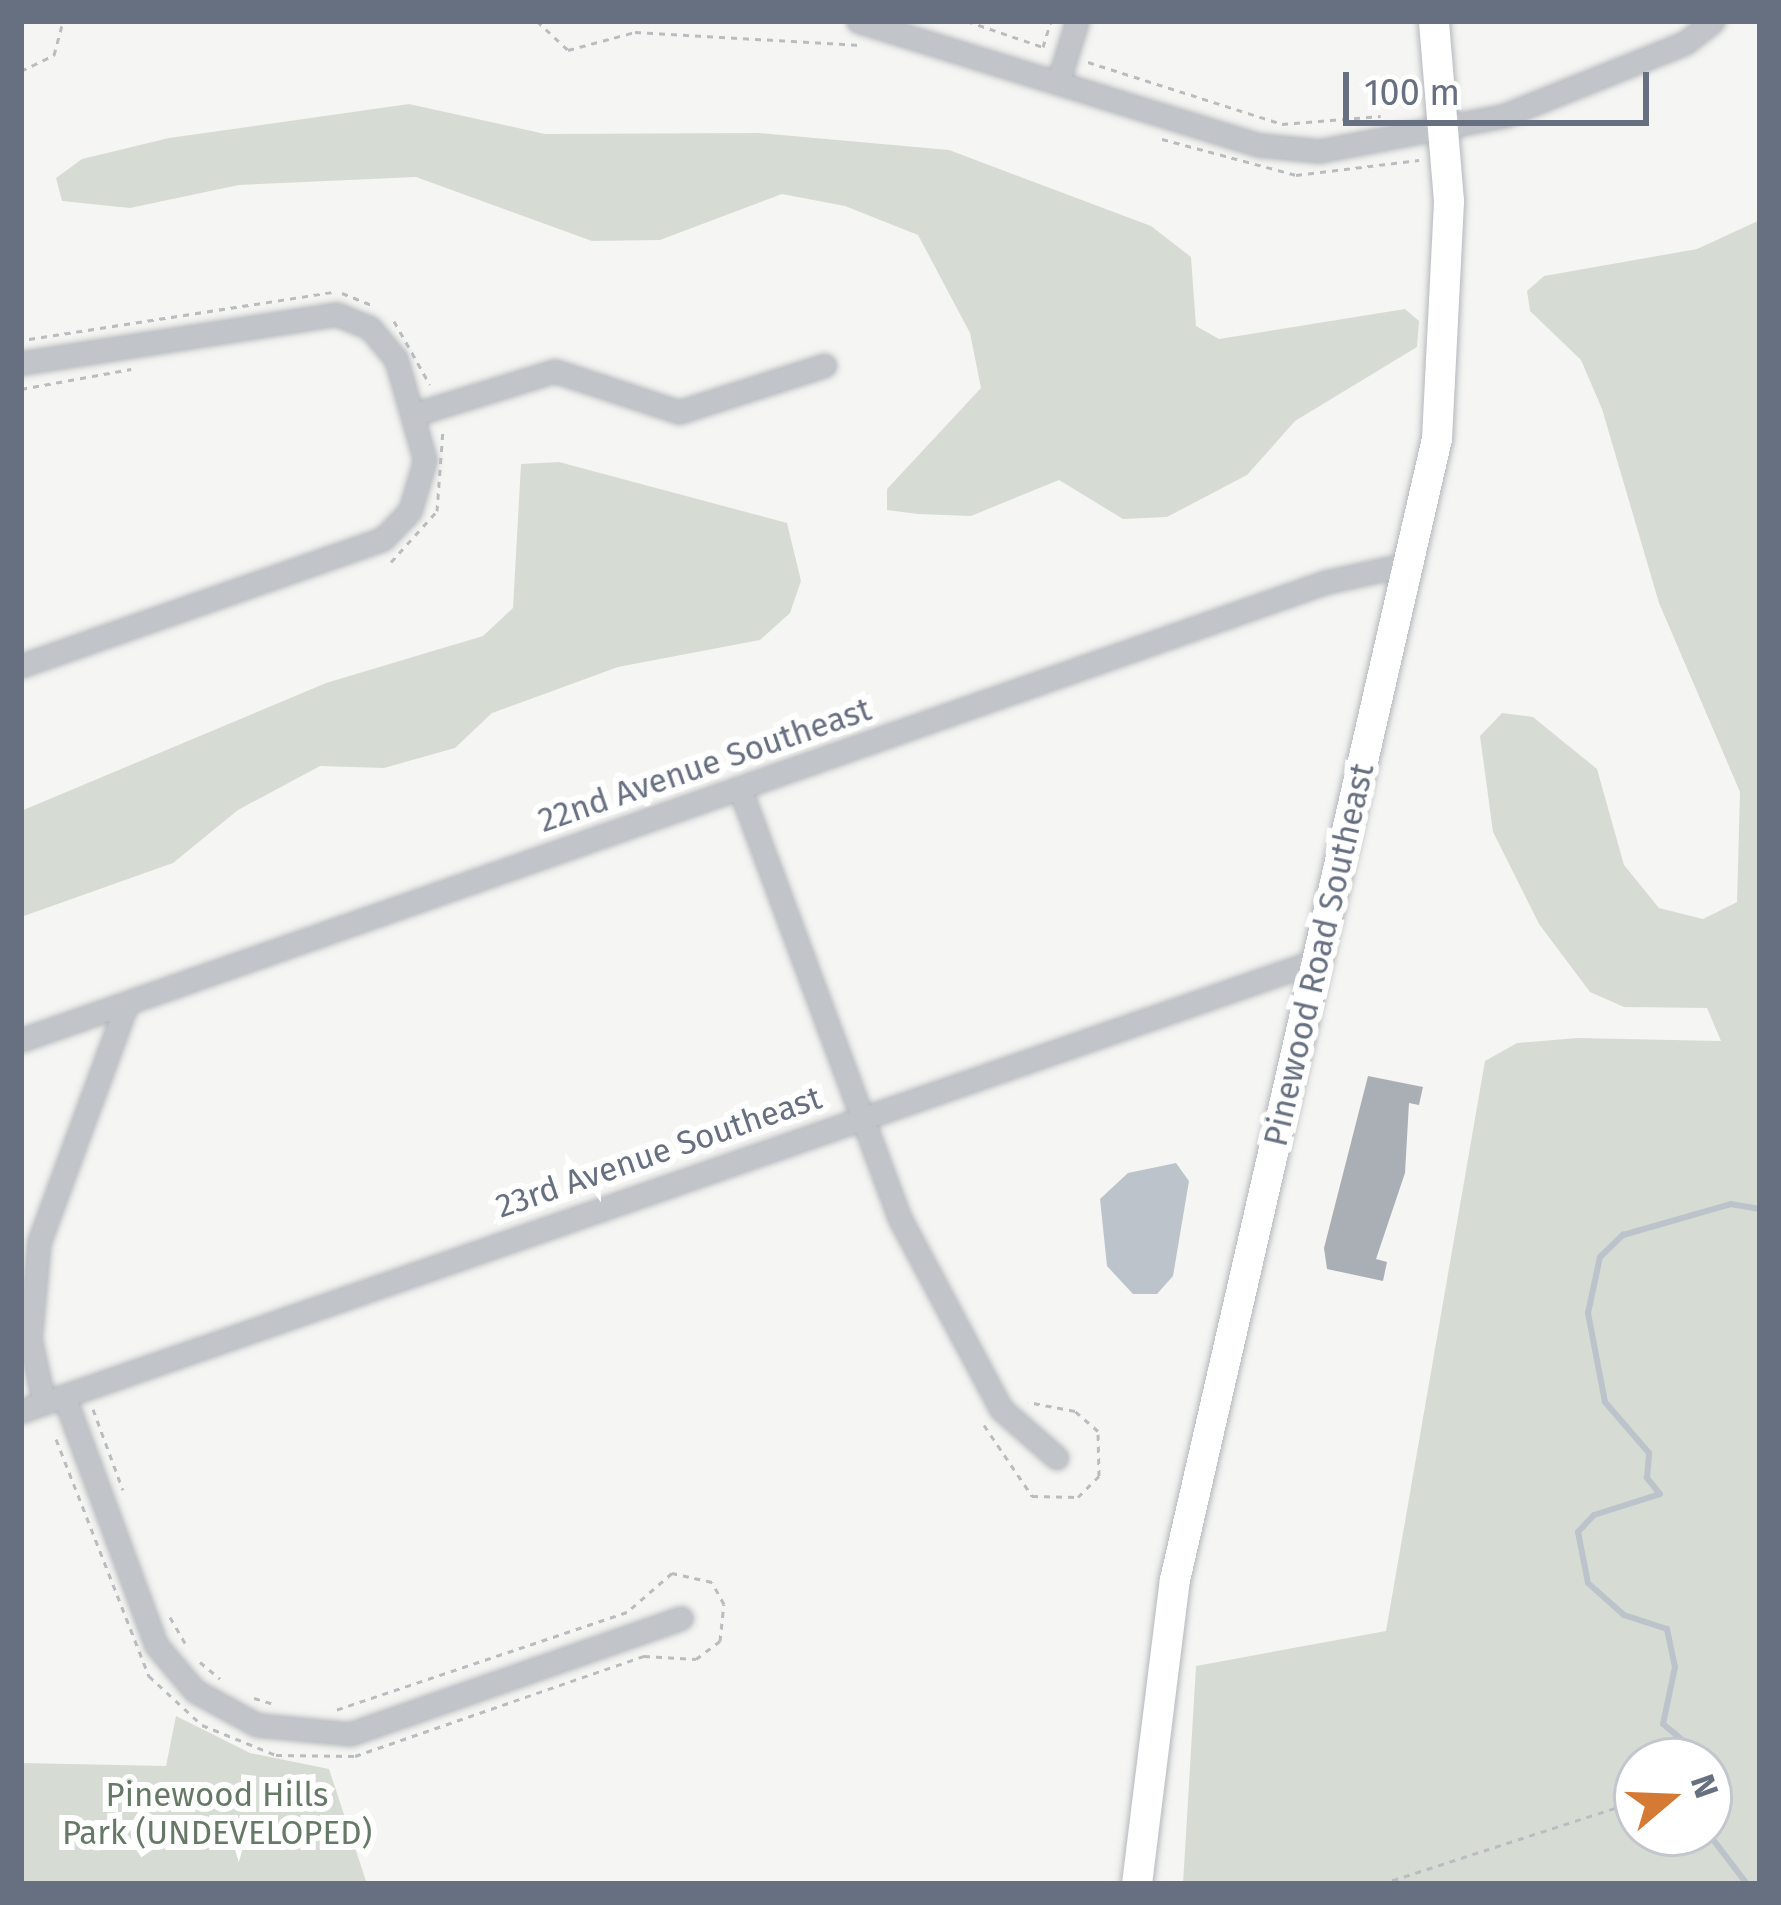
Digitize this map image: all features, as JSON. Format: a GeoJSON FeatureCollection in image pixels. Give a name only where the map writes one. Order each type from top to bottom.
{"type":"FeatureCollection","features":[{"type":"Feature","properties":{"kind":"street"},"geometry":{"type":"LineString","coordinates":[[858,21],[1060,76],[1280,148],[1446,132],[1685,44],[1713,21]]}},
{"type":"Feature","properties":{"kind":"street"},"geometry":{"type":"LineString","coordinates":[[1060,76],[1077,21]]}},
{"type":"Feature","properties":{"kind":"street","name":"Pinewood Road Southeast"},"geometry":{"type":"LineString","coordinates":[[1137,1884],[1171,1601],[1413,563],[1446,351],[1446,132],[1434,21]]}},
{"type":"Feature","properties":{"kind":"street"},"geometry":{"type":"LineString","coordinates":[[21,363],[336,314],[386,344],[415,414],[424,477],[383,538],[21,666]]}},
{"type":"Feature","properties":{"kind":"street"},"geometry":{"type":"LineString","coordinates":[[415,414],[555,371],[679,412],[825,364]]}},
{"type":"Feature","properties":{"kind":"street","name":"22nd Avenue Southeast"},"geometry":{"type":"LineString","coordinates":[[21,1040],[1326,582],[1413,563]]}},
{"type":"Feature","properties":{"kind":"street"},"geometry":{"type":"LineString","coordinates":[[740,789],[899,1217],[1001,1408],[1057,1457]]}},
{"type":"Feature","properties":{"kind":"street","name":"23rd Avenue Southeast"},"geometry":{"type":"LineString","coordinates":[[21,1411],[53,1407],[1318,960]]}},
{"type":"Feature","properties":{"kind":"street"},"geometry":{"type":"LineString","coordinates":[[127,1003],[39,1242],[30,1339],[53,1407],[156,1645],[196,1691],[256,1725],[326,1737],[364,1730],[681,1618]]}},
{"type":"Feature","properties":{"kind":"path"},"geometry":{"type":"LineString","coordinates":[[21,71],[54,56],[63,21]]}},
{"type":"Feature","properties":{"kind":"path"},"geometry":{"type":"LineString","coordinates":[[537,21],[568,50],[635,32],[880,49]]}},
{"type":"Feature","properties":{"kind":"path"},"geometry":{"type":"LineString","coordinates":[[967,21],[1043,47],[1051,21]]}},
{"type":"Feature","properties":{"kind":"path"},"geometry":{"type":"LineString","coordinates":[[1087,62],[1282,124],[1399,113]]}},
{"type":"Feature","properties":{"kind":"path"},"geometry":{"type":"LineString","coordinates":[[1146,134],[1296,175],[1419,160]]}},
{"type":"Feature","properties":{"kind":"path"},"geometry":{"type":"LineString","coordinates":[[21,389],[150,365]]}},
{"type":"Feature","properties":{"kind":"path"},"geometry":{"type":"LineString","coordinates":[[53,1407],[149,1676],[202,1725],[276,1755],[355,1756],[644,1656],[696,1659],[720,1641],[724,1604],[712,1582],[672,1574],[627,1612],[325,1712]]}},
{"type":"Feature","properties":{"kind":"path"},"geometry":{"type":"LineString","coordinates":[[93,1407],[130,1510]]}},
{"type":"Feature","properties":{"kind":"path"},"geometry":{"type":"LineString","coordinates":[[168,1614],[228,1684]]}},
{"type":"Feature","properties":{"kind":"path"},"geometry":{"type":"LineString","coordinates":[[246,1695],[286,1708]]}},
{"type":"Feature","properties":{"kind":"path"},"geometry":{"type":"LineString","coordinates":[[1381,1884],[1613,1809]]}},
{"type":"Feature","properties":{"kind":"green space"},"geometry":{"type":"Polygon","coordinates":[[[409,104],[545,134],[758,133],[949,150],[1151,226],[1191,257],[1196,326],[1219,339],[1405,309],[1419,321],[1417,347],[1295,421],[1247,475],[1167,517],[1123,519],[1059,480],[971,516],[918,514],[887,510],[887,489],[981,388],[970,333],[918,235],[845,206],[782,194],[660,240],[592,241],[416,177],[239,185],[130,208],[62,201],[56,178],[82,159],[169,138],[409,104]]]}},
{"type":"Feature","properties":{"kind":"green space"},"geometry":{"type":"Polygon","coordinates":[[[1760,220],[1760,1884],[1183,1884],[1196,1666],[1386,1631],[1485,1061],[1517,1043],[1577,1038],[1721,1041],[1707,1008],[1624,1007],[1590,992],[1539,924],[1493,832],[1480,736],[1502,713],[1533,717],[1597,769],[1624,865],[1659,908],[1703,919],[1737,902],[1740,792],[1659,603],[1602,409],[1581,360],[1530,311],[1527,291],[1544,276],[1697,249],[1760,220]]]}},
{"type":"Feature","properties":{"kind":"green space"},"geometry":{"type":"Polygon","coordinates":[[[559,462],[787,523],[801,581],[790,613],[760,640],[618,667],[492,713],[455,748],[384,768],[320,766],[238,810],[173,863],[21,917],[21,811],[326,683],[483,636],[513,608],[521,464],[559,462]]]}},
{"type":"Feature","properties":{"kind":"green space","name":"Pinewood Hills Park (UNDEVELOPED)"},"geometry":{"type":"Polygon","coordinates":[[[176,1716],[250,1753],[329,1769],[367,1884],[21,1884],[21,1763],[166,1766],[176,1716]]]}},
{"type":"Feature","properties":{"kind":"shaded area"},"geometry":{"type":"Polygon","coordinates":[[[1176,1163],[1189,1181],[1173,1276],[1157,1294],[1133,1294],[1107,1266],[1100,1199],[1128,1173],[1176,1163]]]}},
{"type":"Feature","properties":{"kind":"building"},"geometry":{"type":"Polygon","coordinates":[[[1368,1076],[1423,1087],[1419,1105],[1409,1103],[1405,1173],[1376,1259],[1387,1262],[1383,1281],[1327,1269],[1324,1248],[1368,1076]]]}},
{"type":"Feature","properties":{"kind":"waterway"},"geometry":{"type":"LineString","coordinates":[[1679,1737],[1663,1724],[1675,1667],[1667,1629],[1624,1615],[1588,1583],[1578,1532],[1594,1515],[1660,1494],[1647,1478],[1649,1453],[1605,1402],[1588,1313],[1600,1257],[1623,1235],[1731,1204],[1760,1209]]}},
{"type":"Feature","properties":{"kind":"waterway"},"geometry":{"type":"LineString","coordinates":[[1726,1857],[1747,1884]]}}]}
